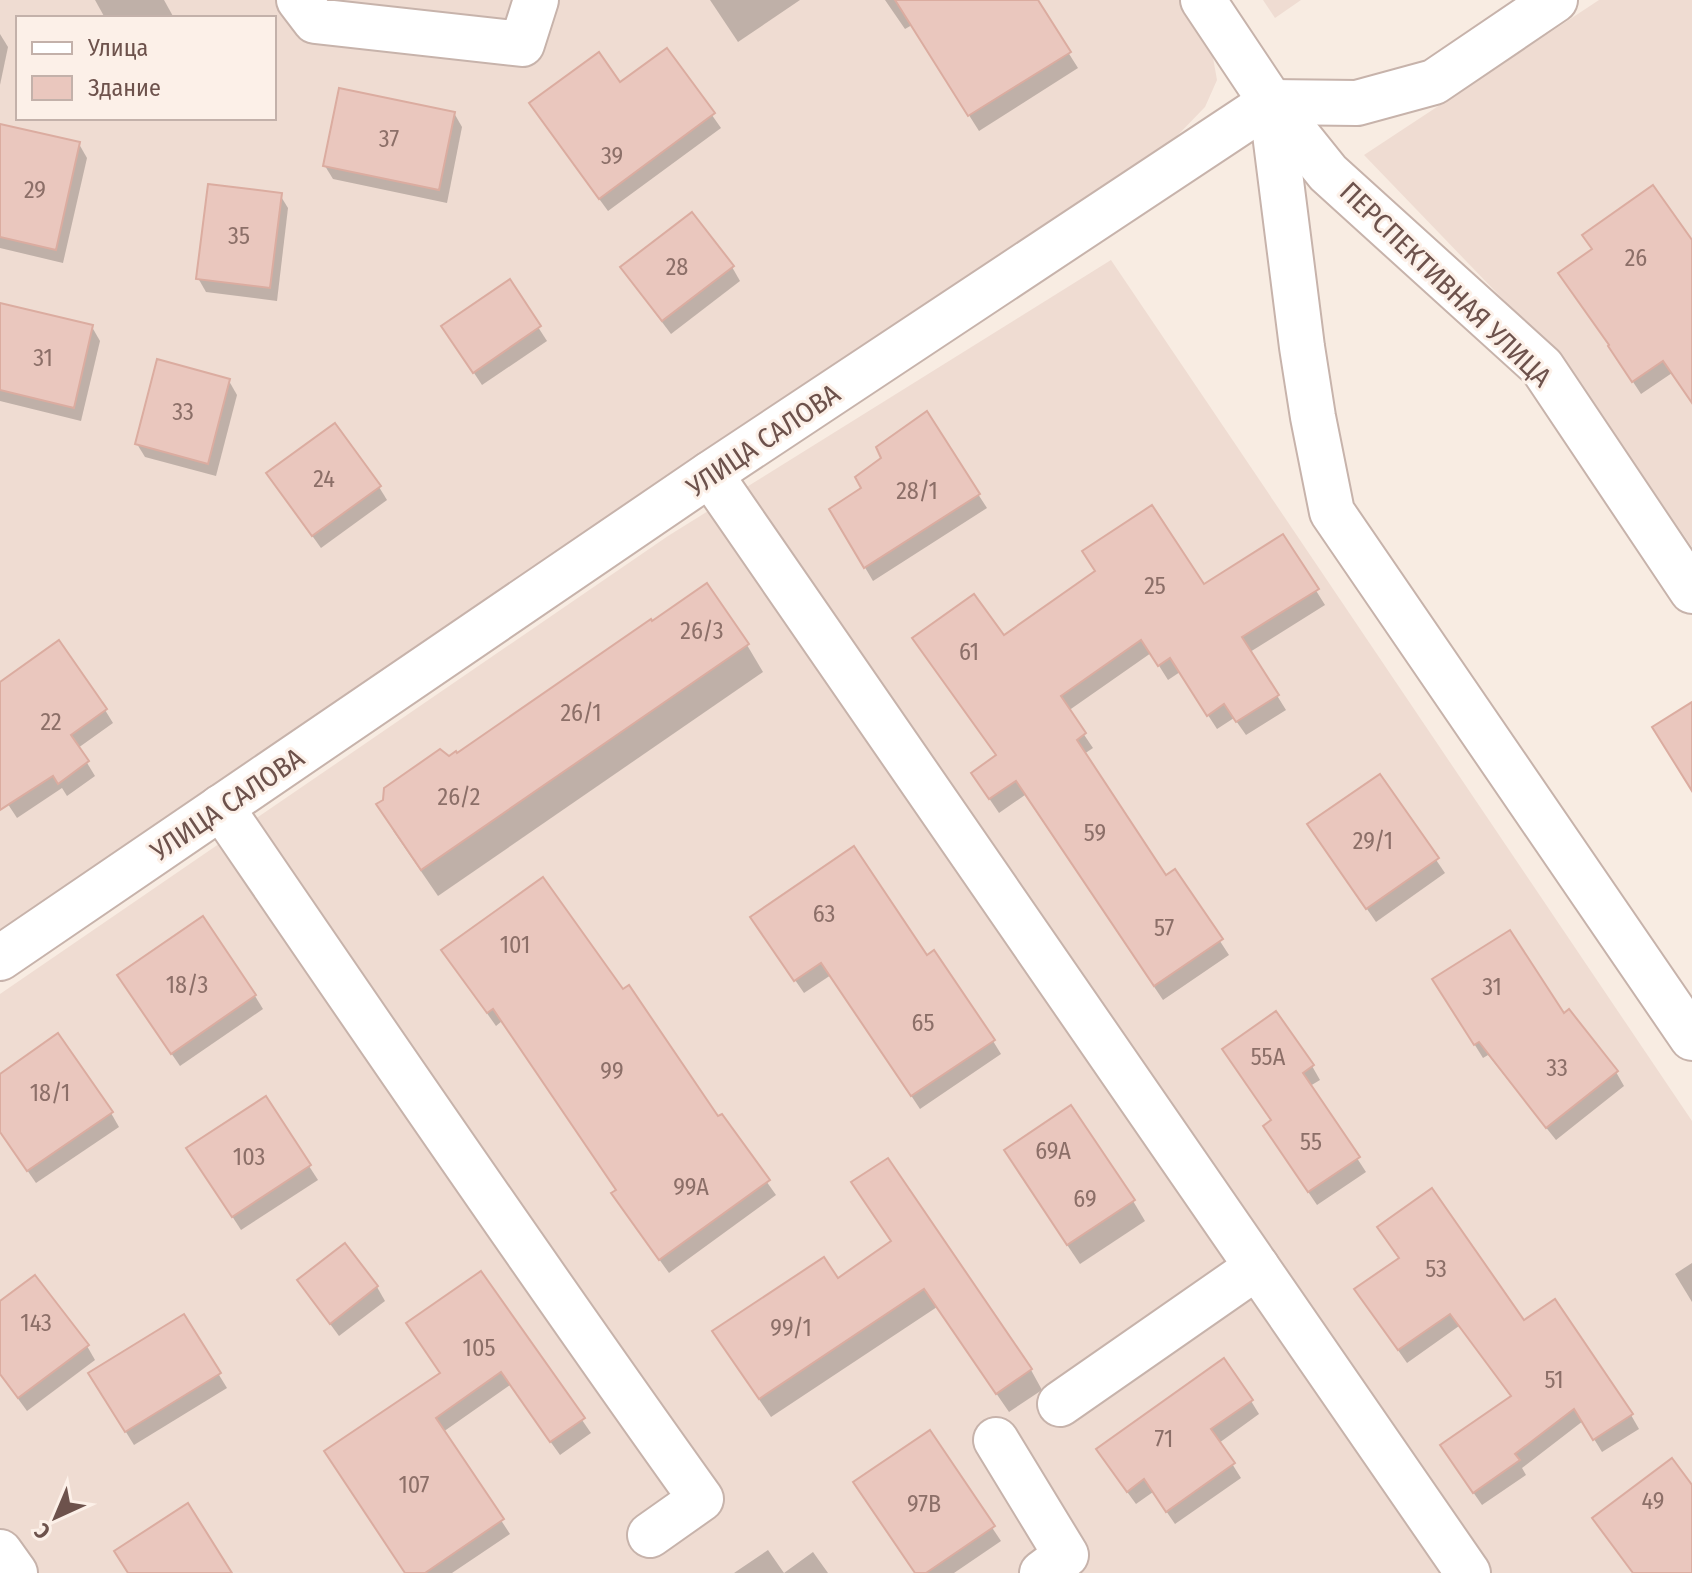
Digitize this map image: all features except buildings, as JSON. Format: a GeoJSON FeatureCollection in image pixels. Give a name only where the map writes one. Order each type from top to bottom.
{"type":"FeatureCollection","features":[{"type":"Feature","properties":{"kind":"street"},"geometry":{"type":"LineString","coordinates":[[299,0],[315,21],[522,44],[536,0]]}},
{"type":"Feature","properties":{"kind":"street","name":"ПЕРСПЕКТИВНАЯ УЛИЦА"},"geometry":{"type":"LineString","coordinates":[[1203,0],[1271,102],[1328,173],[1542,367],[1692,591]]}},
{"type":"Feature","properties":{"kind":"street"},"geometry":{"type":"LineString","coordinates":[[1271,102],[1357,103],[1434,82],[1555,0]]}},
{"type":"Feature","properties":{"kind":"street","name":"ПЕРСПЕКТИВНАЯ УЛИЦА"},"geometry":{"type":"LineString","coordinates":[[1271,102],[1302,347],[1332,512],[1692,1038]]}},
{"type":"Feature","properties":{"kind":"street","name":"УЛИЦА САЛОВА"},"geometry":{"type":"LineString","coordinates":[[0,958],[710,474],[1271,102]]}},
{"type":"Feature","properties":{"kind":"street"},"geometry":{"type":"LineString","coordinates":[[710,474],[1468,1573]]}},
{"type":"Feature","properties":{"kind":"street"},"geometry":{"type":"LineString","coordinates":[[221,807],[701,1499],[650,1535]]}},
{"type":"Feature","properties":{"kind":"street"},"geometry":{"type":"LineString","coordinates":[[1060,1404],[1257,1267]]}},
{"type":"Feature","properties":{"kind":"street"},"geometry":{"type":"LineString","coordinates":[[996,1440],[1066,1555],[1042,1573]]}},
{"type":"Feature","properties":{"kind":"street"},"geometry":{"type":"LineString","coordinates":[[0,1552],[15,1573]]}},
{"type":"Feature","properties":{"kind":"shaded area"},"geometry":{"type":"Polygon","coordinates":[[[0,0],[1184,0],[1210,41],[1217,80],[1205,107],[1175,138],[673,478],[0,941],[0,0]]]}},
{"type":"Feature","properties":{"kind":"shaded area"},"geometry":{"type":"Polygon","coordinates":[[[1263,0],[1301,0],[1275,18],[1263,0]]]}},
{"type":"Feature","properties":{"kind":"shaded area"},"geometry":{"type":"Polygon","coordinates":[[[1599,0],[1692,0],[1692,547],[1568,367],[1364,155],[1599,0]]]}},
{"type":"Feature","properties":{"kind":"shaded area"},"geometry":{"type":"Polygon","coordinates":[[[1111,260],[1692,1121],[1692,1573],[0,1573],[0,994],[668,536],[1111,260]]]}}]}
